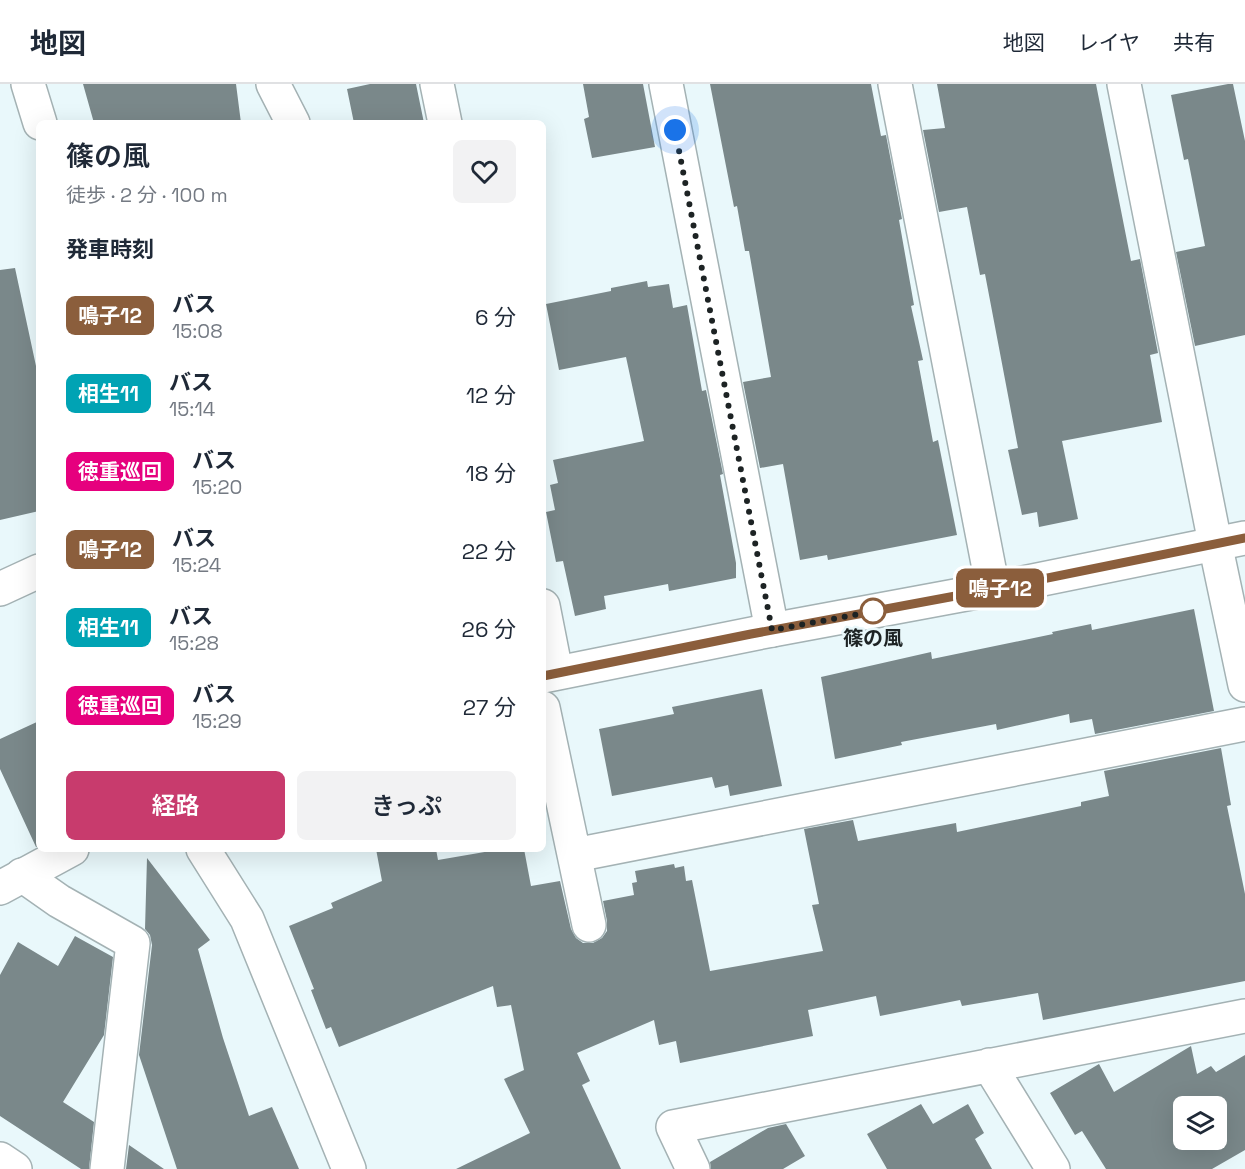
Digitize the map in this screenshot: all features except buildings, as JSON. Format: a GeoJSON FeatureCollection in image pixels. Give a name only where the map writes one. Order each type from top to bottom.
{"type":"FeatureCollection","features":[{"type":"Feature","properties":{"kind":"street"},"geometry":{"type":"LineString","coordinates":[[28,84],[39,120]]}},
{"type":"Feature","properties":{"kind":"street"},"geometry":{"type":"LineString","coordinates":[[273,84],[291,120]]}},
{"type":"Feature","properties":{"kind":"street"},"geometry":{"type":"LineString","coordinates":[[437,84],[444,120]]}},
{"type":"Feature","properties":{"kind":"street"},"geometry":{"type":"LineString","coordinates":[[666,84],[772,630]]}},
{"type":"Feature","properties":{"kind":"street"},"geometry":{"type":"LineString","coordinates":[[895,84],[993,589]]}},
{"type":"Feature","properties":{"kind":"street"},"geometry":{"type":"LineString","coordinates":[[1124,84],[1230,541],[1245,685]]}},
{"type":"Feature","properties":{"kind":"street"},"geometry":{"type":"LineString","coordinates":[[546,635],[550,674],[1230,541]]}},
{"type":"Feature","properties":{"kind":"street"},"geometry":{"type":"LineString","coordinates":[[0,589],[36,572]]}},
{"type":"Feature","properties":{"kind":"street"},"geometry":{"type":"LineString","coordinates":[[546,722],[589,925]]}},
{"type":"Feature","properties":{"kind":"street"},"geometry":{"type":"LineString","coordinates":[[575,855],[1245,724]]}},
{"type":"Feature","properties":{"kind":"street"},"geometry":{"type":"LineString","coordinates":[[11,882],[66,852]]}},
{"type":"Feature","properties":{"kind":"street"},"geometry":{"type":"LineString","coordinates":[[205,852],[247,919],[349,1169]]}},
{"type":"Feature","properties":{"kind":"street"},"geometry":{"type":"LineString","coordinates":[[11,882],[59,901],[133,943],[107,1169]]}},
{"type":"Feature","properties":{"kind":"street"},"geometry":{"type":"LineString","coordinates":[[693,1169],[673,1127],[1245,1016]]}},
{"type":"Feature","properties":{"kind":"street"},"geometry":{"type":"LineString","coordinates":[[989,1065],[1053,1169]]}},
{"type":"Feature","properties":{"kind":"street"},"geometry":{"type":"LineString","coordinates":[[0,1159],[15,1169]]}},
{"type":"Feature","properties":{"kind":"bus line","name":"鳴子12"},"geometry":{"type":"LineString","coordinates":[[546,675],[1245,538]]}},
{"type":"Feature","properties":{"kind":"place","name":"篠の風"},"geometry":{"type":"Point","coordinates":[873,611]}},
{"type":"Feature","properties":{"kind":"route"},"geometry":{"type":"LineString","coordinates":[[675,130],[772,630],[882,610],[873,611]]}}]}
